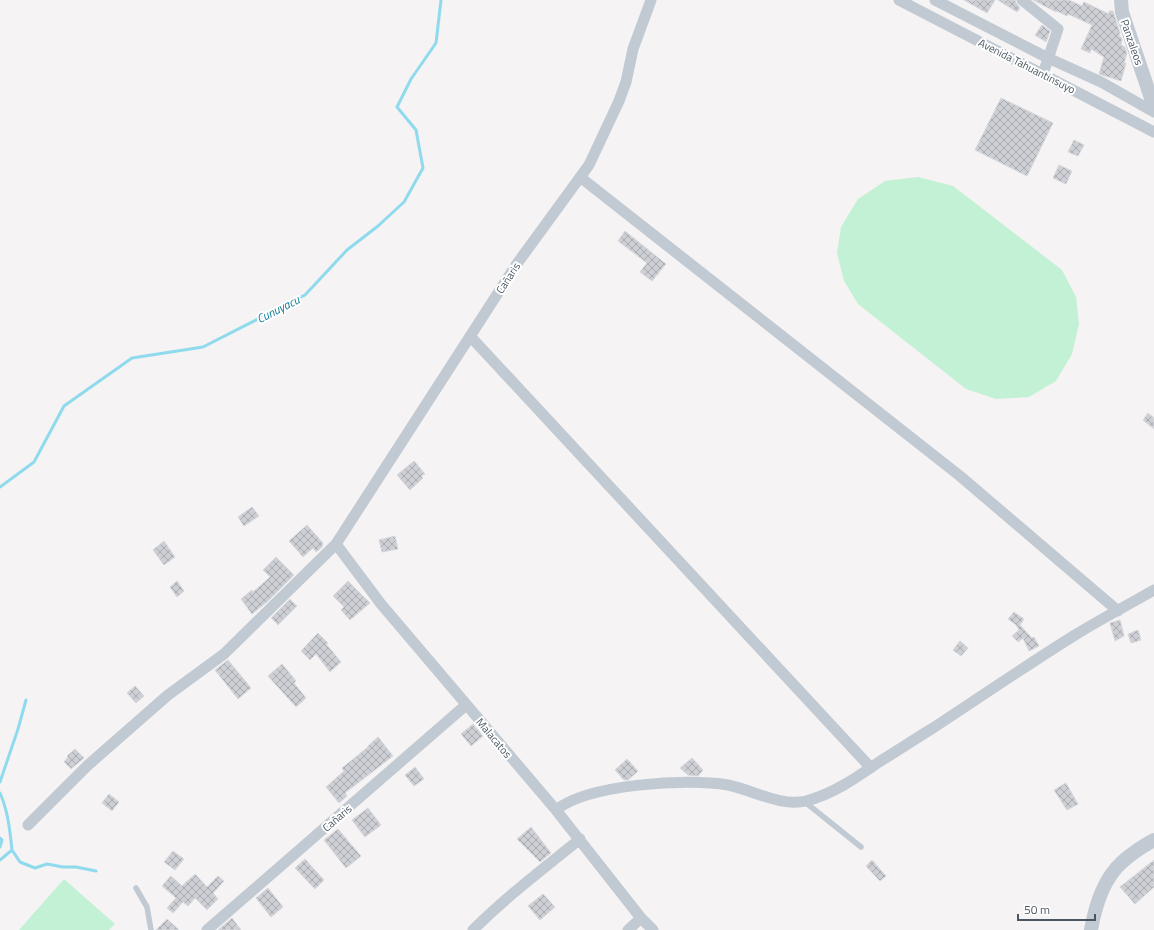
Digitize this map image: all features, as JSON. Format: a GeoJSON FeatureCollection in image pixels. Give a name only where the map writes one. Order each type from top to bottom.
{"type":"FeatureCollection","features":[{"type":"Feature","properties":{"kind":"street","name":"Cañaris"},"geometry":{"type":"LineString","coordinates":[[28,826],[87,766],[168,695],[224,654],[336,544],[516,265],[589,165],[619,101],[626,82],[634,49],[651,0]]}},
{"type":"Feature","properties":{"kind":"street","name":"Avenida Tahuantinsuyo"},"geometry":{"type":"LineString","coordinates":[[899,0],[1154,132]]}},
{"type":"Feature","properties":{"kind":"street","name":"Avenida Tahuantinsuyo"},"geometry":{"type":"LineString","coordinates":[[935,0],[1048,58],[1101,82],[1154,112]]}},
{"type":"Feature","properties":{"kind":"street"},"geometry":{"type":"LineString","coordinates":[[1022,0],[1058,30],[1043,74]]}},
{"type":"Feature","properties":{"kind":"street","name":"Panzaleos"},"geometry":{"type":"LineString","coordinates":[[1121,0],[1122,12],[1154,107]]}},
{"type":"Feature","properties":{"kind":"street"},"geometry":{"type":"LineString","coordinates":[[580,177],[960,476],[1118,611]]}},
{"type":"Feature","properties":{"kind":"street"},"geometry":{"type":"LineString","coordinates":[[470,336],[871,768]]}},
{"type":"Feature","properties":{"kind":"street","name":"Malacatos"},"geometry":{"type":"LineString","coordinates":[[336,544],[381,604],[556,810],[653,930]]}},
{"type":"Feature","properties":{"kind":"street"},"geometry":{"type":"LineString","coordinates":[[556,810],[569,802],[599,792],[670,782],[727,785],[784,802],[805,801],[836,790],[1077,634],[1154,590]]}},
{"type":"Feature","properties":{"kind":"street","name":"Cañaris"},"geometry":{"type":"LineString","coordinates":[[207,930],[466,705]]}},
{"type":"Feature","properties":{"kind":"street"},"geometry":{"type":"LineString","coordinates":[[473,930],[531,879],[580,839]]}},
{"type":"Feature","properties":{"kind":"street"},"geometry":{"type":"LineString","coordinates":[[1091,930],[1093,915],[1106,883],[1120,864],[1143,846],[1154,840]]}},
{"type":"Feature","properties":{"kind":"street"},"geometry":{"type":"LineString","coordinates":[[628,930],[642,918]]}},
{"type":"Feature","properties":{"kind":"lane"},"geometry":{"type":"LineString","coordinates":[[805,801],[861,847]]}},
{"type":"Feature","properties":{"kind":"lane"},"geometry":{"type":"LineString","coordinates":[[136,888],[147,907],[152,930]]}},
{"type":"Feature","properties":{"kind":"green space"},"geometry":{"type":"Polygon","coordinates":[[[918,177],[953,186],[1062,270],[1076,297],[1079,324],[1072,354],[1056,381],[1029,397],[996,399],[966,389],[858,304],[844,281],[837,253],[841,227],[858,199],[885,181],[918,177]]]}},
{"type":"Feature","properties":{"kind":"green space"},"geometry":{"type":"Polygon","coordinates":[[[64,879],[115,924],[109,930],[19,930],[64,879]]]}},
{"type":"Feature","properties":{"kind":"building"},"geometry":{"type":"Polygon","coordinates":[[[964,0],[995,0],[987,13],[964,0]]]}},
{"type":"Feature","properties":{"kind":"building"},"geometry":{"type":"Polygon","coordinates":[[[998,0],[1015,0],[1020,8],[1017,12],[998,0]]]}},
{"type":"Feature","properties":{"kind":"building"},"geometry":{"type":"Polygon","coordinates":[[[1033,0],[1069,0],[1082,6],[1084,2],[1109,14],[1109,11],[1113,11],[1120,33],[1119,36],[1122,40],[1121,45],[1125,47],[1127,53],[1121,81],[1099,74],[1104,57],[1091,49],[1090,53],[1081,49],[1092,25],[1068,14],[1067,16],[1057,11],[1056,12],[1033,0]]]}},
{"type":"Feature","properties":{"kind":"building"},"geometry":{"type":"Polygon","coordinates":[[[1042,25],[1050,31],[1046,42],[1035,35],[1042,25]]]}},
{"type":"Feature","properties":{"kind":"building"},"geometry":{"type":"Polygon","coordinates":[[[1001,98],[1053,123],[1027,176],[975,150],[1001,98]]]}},
{"type":"Feature","properties":{"kind":"building"},"geometry":{"type":"Polygon","coordinates":[[[1074,140],[1084,145],[1078,156],[1068,152],[1074,140]]]}},
{"type":"Feature","properties":{"kind":"building"},"geometry":{"type":"Polygon","coordinates":[[[1059,165],[1072,171],[1066,184],[1053,178],[1059,165]]]}},
{"type":"Feature","properties":{"kind":"building"},"geometry":{"type":"Polygon","coordinates":[[[625,231],[666,264],[652,281],[640,272],[647,263],[618,241],[625,231]]]}},
{"type":"Feature","properties":{"kind":"building"},"geometry":{"type":"Polygon","coordinates":[[[1148,413],[1154,418],[1154,429],[1143,420],[1148,413]]]}},
{"type":"Feature","properties":{"kind":"building"},"geometry":{"type":"Polygon","coordinates":[[[414,461],[425,474],[421,476],[423,478],[410,490],[397,475],[414,461]]]}},
{"type":"Feature","properties":{"kind":"building"},"geometry":{"type":"Polygon","coordinates":[[[252,507],[259,516],[244,526],[238,517],[252,507]]]}},
{"type":"Feature","properties":{"kind":"building"},"geometry":{"type":"Polygon","coordinates":[[[307,525],[323,543],[322,547],[316,552],[313,548],[303,557],[289,541],[307,525]]]}},
{"type":"Feature","properties":{"kind":"building"},"geometry":{"type":"Polygon","coordinates":[[[395,536],[398,549],[382,552],[379,540],[395,536]]]}},
{"type":"Feature","properties":{"kind":"building"},"geometry":{"type":"Polygon","coordinates":[[[164,541],[175,557],[164,565],[153,550],[164,541]]]}},
{"type":"Feature","properties":{"kind":"building"},"geometry":{"type":"Polygon","coordinates":[[[276,557],[294,575],[268,601],[252,614],[241,599],[252,590],[253,592],[270,577],[263,570],[276,557]]]}},
{"type":"Feature","properties":{"kind":"building"},"geometry":{"type":"Polygon","coordinates":[[[177,581],[184,591],[177,597],[170,587],[177,581]]]}},
{"type":"Feature","properties":{"kind":"building"},"geometry":{"type":"Polygon","coordinates":[[[348,581],[370,603],[350,620],[341,610],[344,607],[333,596],[348,581]]]}},
{"type":"Feature","properties":{"kind":"building"},"geometry":{"type":"Polygon","coordinates":[[[290,599],[297,606],[278,625],[271,618],[290,599]]]}},
{"type":"Feature","properties":{"kind":"building"},"geometry":{"type":"Polygon","coordinates":[[[1014,612],[1024,619],[1020,625],[1032,638],[1034,637],[1039,646],[1029,651],[1023,638],[1018,642],[1012,636],[1019,630],[1016,625],[1008,619],[1014,612]]]}},
{"type":"Feature","properties":{"kind":"building"},"geometry":{"type":"Polygon","coordinates":[[[1120,620],[1124,636],[1115,641],[1110,623],[1120,620]]]}},
{"type":"Feature","properties":{"kind":"building"},"geometry":{"type":"Polygon","coordinates":[[[1138,630],[1141,640],[1131,643],[1128,634],[1138,630]]]}},
{"type":"Feature","properties":{"kind":"building"},"geometry":{"type":"Polygon","coordinates":[[[318,633],[328,643],[326,644],[341,662],[330,672],[316,654],[310,660],[301,651],[318,633]]]}},
{"type":"Feature","properties":{"kind":"building"},"geometry":{"type":"Polygon","coordinates":[[[960,641],[968,648],[961,656],[953,650],[960,641]]]}},
{"type":"Feature","properties":{"kind":"building"},"geometry":{"type":"Polygon","coordinates":[[[228,660],[251,688],[238,699],[215,670],[228,660]]]}},
{"type":"Feature","properties":{"kind":"building"},"geometry":{"type":"Polygon","coordinates":[[[282,664],[296,681],[294,683],[306,698],[296,707],[268,676],[282,664]]]}},
{"type":"Feature","properties":{"kind":"building"},"geometry":{"type":"Polygon","coordinates":[[[135,686],[144,696],[136,703],[127,693],[135,686]]]}},
{"type":"Feature","properties":{"kind":"building"},"geometry":{"type":"Polygon","coordinates":[[[473,724],[483,736],[471,746],[461,734],[473,724]]]}},
{"type":"Feature","properties":{"kind":"building"},"geometry":{"type":"Polygon","coordinates":[[[378,737],[393,756],[345,793],[347,796],[339,803],[326,787],[344,771],[342,768],[378,737]]]}},
{"type":"Feature","properties":{"kind":"building"},"geometry":{"type":"Polygon","coordinates":[[[75,749],[84,758],[71,769],[64,762],[68,757],[67,756],[75,749]]]}},
{"type":"Feature","properties":{"kind":"building"},"geometry":{"type":"Polygon","coordinates":[[[692,758],[703,770],[698,776],[688,775],[680,768],[692,758]]]}},
{"type":"Feature","properties":{"kind":"building"},"geometry":{"type":"Polygon","coordinates":[[[627,759],[638,771],[628,780],[624,780],[615,770],[627,759]]]}},
{"type":"Feature","properties":{"kind":"building"},"geometry":{"type":"Polygon","coordinates":[[[415,767],[424,779],[414,786],[405,775],[415,767]]]}},
{"type":"Feature","properties":{"kind":"building"},"geometry":{"type":"Polygon","coordinates":[[[1066,783],[1078,804],[1067,810],[1054,790],[1066,783]]]}},
{"type":"Feature","properties":{"kind":"building"},"geometry":{"type":"Polygon","coordinates":[[[109,794],[119,802],[112,811],[102,803],[109,794]]]}},
{"type":"Feature","properties":{"kind":"building"},"geometry":{"type":"Polygon","coordinates":[[[368,808],[381,825],[365,837],[352,820],[368,808]]]}},
{"type":"Feature","properties":{"kind":"building"},"geometry":{"type":"Polygon","coordinates":[[[531,827],[551,853],[540,862],[517,839],[531,827]]]}},
{"type":"Feature","properties":{"kind":"building"},"geometry":{"type":"Polygon","coordinates":[[[338,829],[361,856],[346,868],[324,840],[338,829]]]}},
{"type":"Feature","properties":{"kind":"building"},"geometry":{"type":"Polygon","coordinates":[[[173,851],[184,859],[175,870],[164,862],[173,851]]]}},
{"type":"Feature","properties":{"kind":"building"},"geometry":{"type":"Polygon","coordinates":[[[305,859],[324,880],[315,889],[295,868],[305,859]]]}},
{"type":"Feature","properties":{"kind":"building"},"geometry":{"type":"Polygon","coordinates":[[[872,860],[886,876],[880,881],[866,866],[872,860]]]}},
{"type":"Feature","properties":{"kind":"building"},"geometry":{"type":"Polygon","coordinates":[[[1154,860],[1154,887],[1135,904],[1120,887],[1154,860]]]}},
{"type":"Feature","properties":{"kind":"building"},"geometry":{"type":"Polygon","coordinates":[[[195,874],[207,887],[218,876],[224,881],[213,893],[218,899],[207,910],[195,898],[188,906],[183,902],[173,913],[167,908],[176,898],[162,886],[171,876],[182,886],[195,874]]]}},
{"type":"Feature","properties":{"kind":"building"},"geometry":{"type":"Polygon","coordinates":[[[268,888],[283,907],[271,917],[256,898],[268,888]]]}},
{"type":"Feature","properties":{"kind":"building"},"geometry":{"type":"Polygon","coordinates":[[[543,894],[555,907],[540,920],[528,906],[543,894]]]}},
{"type":"Feature","properties":{"kind":"building"},"geometry":{"type":"Polygon","coordinates":[[[232,918],[241,930],[218,930],[232,918]]]}},
{"type":"Feature","properties":{"kind":"building"},"geometry":{"type":"Polygon","coordinates":[[[167,919],[179,930],[156,930],[167,919]]]}},
{"type":"Feature","properties":{"kind":"waterway","name":"Cunuyacu"},"geometry":{"type":"LineString","coordinates":[[0,487],[34,462],[64,406],[132,358],[203,347],[305,295],[347,250],[378,226],[404,202],[423,168],[416,130],[397,107],[411,79],[436,43],[441,0]]}},
{"type":"Feature","properties":{"kind":"waterway"},"geometry":{"type":"LineString","coordinates":[[0,782],[26,700]]}},
{"type":"Feature","properties":{"kind":"waterway"},"geometry":{"type":"LineString","coordinates":[[0,793],[7,814],[12,850]]}},
{"type":"Feature","properties":{"kind":"waterway"},"geometry":{"type":"LineString","coordinates":[[0,838],[2,840],[0,847]]}},
{"type":"Feature","properties":{"kind":"waterway"},"geometry":{"type":"LineString","coordinates":[[0,860],[12,850],[20,862],[35,868],[47,864],[96,871]]}}]}
